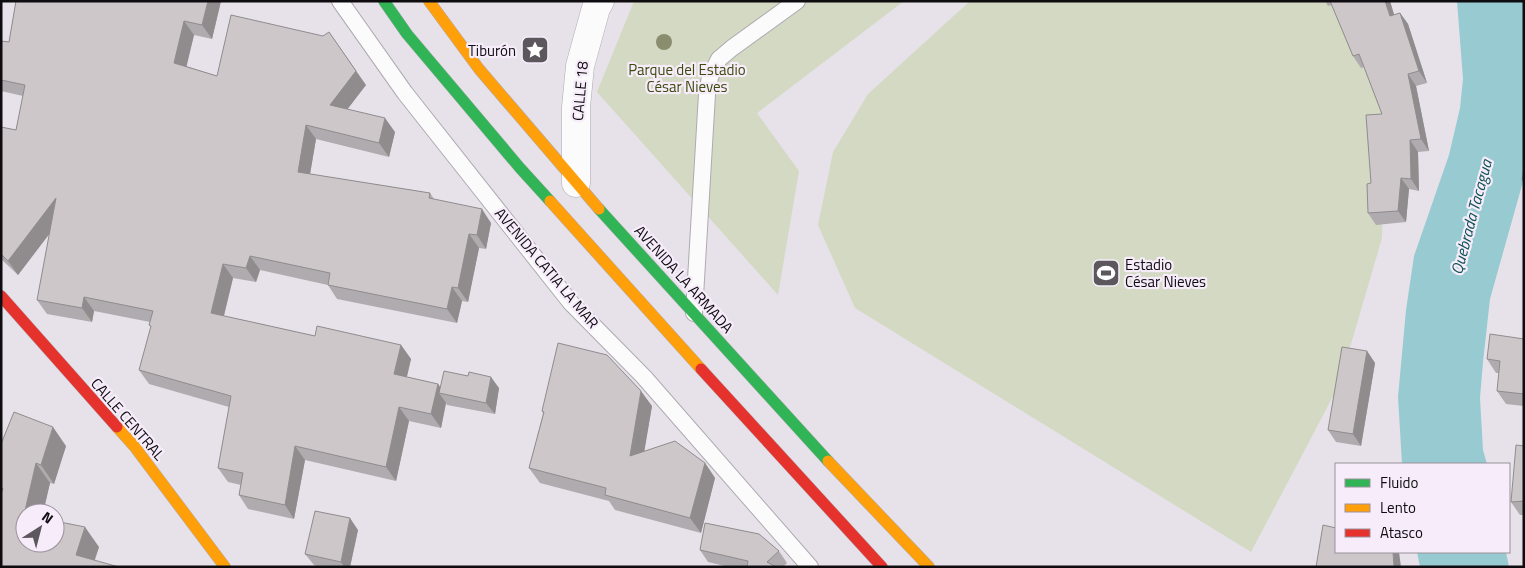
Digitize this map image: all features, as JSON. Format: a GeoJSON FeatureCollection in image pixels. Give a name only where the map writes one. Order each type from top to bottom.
{"type":"FeatureCollection","features":[{"type":"Feature","properties":{"kind":"main road"},"geometry":{"type":"LineString","coordinates":[[384,1],[407,34],[520,168],[882,567]]}},
{"type":"Feature","properties":{"kind":"main road","name":"AVENIDA LA ARMADA"},"geometry":{"type":"LineString","coordinates":[[429,1],[479,69],[576,183],[830,463],[928,567]]}},
{"type":"Feature","properties":{"kind":"main road","name":"CALLE CENTRAL"},"geometry":{"type":"LineString","coordinates":[[1,296],[134,446],[225,567]]}},
{"type":"Feature","properties":{"kind":"street","name":"CALLE 18"},"geometry":{"type":"LineString","coordinates":[[576,183],[576,107],[580,66],[596,8],[600,1]]}},
{"type":"Feature","properties":{"kind":"lane","name":"AVENIDA CATIA LA MAR"},"geometry":{"type":"LineString","coordinates":[[340,1],[406,93],[571,302],[644,377],[810,567]]}},
{"type":"Feature","properties":{"kind":"lane"},"geometry":{"type":"LineString","coordinates":[[694,312],[707,94],[710,77],[719,59],[797,1]]}},
{"type":"Feature","properties":{"kind":"green space","name":"Parque del Estadio César Nieves"},"geometry":{"type":"Polygon","coordinates":[[[634,1],[904,1],[757,113],[799,171],[778,295],[597,92],[634,1]]]}},
{"type":"Feature","properties":{"kind":"green space","name":"Estadio César Nieves"},"geometry":{"type":"Polygon","coordinates":[[[970,1],[1357,1],[1385,118],[1382,238],[1339,385],[1251,552],[855,308],[818,225],[833,152],[868,94],[970,1]]]}},
{"type":"Feature","properties":{"kind":"water","name":"Quebrada Tacagua"},"geometry":{"type":"Polygon","coordinates":[[[1457,1],[1524,1],[1524,178],[1490,299],[1480,398],[1483,450],[1487,463],[1402,463],[1398,397],[1406,310],[1414,256],[1449,155],[1460,108],[1463,79],[1457,1]]]}},
{"type":"Feature","properties":{"kind":"water"},"geometry":{"type":"Polygon","coordinates":[[[1417,553],[1506,553],[1509,567],[1420,567],[1417,553]]]}},
{"type":"Feature","properties":{"kind":"building"},"geometry":{"type":"Polygon","coordinates":[[[16,1],[208,1],[202,25],[184,21],[174,63],[217,76],[231,15],[323,36],[329,32],[356,71],[330,105],[385,118],[379,143],[306,125],[298,172],[430,193],[429,198],[482,209],[477,235],[469,234],[458,288],[452,287],[447,309],[328,285],[330,273],[250,256],[246,268],[223,264],[211,313],[315,336],[317,326],[401,345],[394,374],[438,384],[431,414],[399,407],[386,467],[295,446],[285,505],[239,495],[243,473],[218,468],[231,396],[139,370],[151,326],[149,325],[153,311],[84,297],[82,308],[37,300],[56,198],[8,261],[1,254],[1,127],[16,130],[25,85],[1,80],[1,41],[9,42],[16,1]]]}},
{"type":"Feature","properties":{"kind":"building"},"geometry":{"type":"Polygon","coordinates":[[[1330,1],[1385,1],[1390,16],[1400,13],[1419,71],[1408,74],[1421,139],[1410,140],[1411,179],[1401,178],[1398,211],[1368,213],[1367,184],[1371,183],[1366,115],[1382,114],[1359,54],[1353,56],[1330,1]]]}},
{"type":"Feature","properties":{"kind":"building"},"geometry":{"type":"Polygon","coordinates":[[[1490,334],[1524,339],[1524,394],[1497,391],[1500,361],[1487,359],[1490,334]]]}},
{"type":"Feature","properties":{"kind":"building"},"geometry":{"type":"Polygon","coordinates":[[[558,343],[607,355],[641,391],[630,456],[675,441],[705,463],[690,518],[605,495],[606,488],[529,468],[544,412],[542,411],[558,343]]]}},
{"type":"Feature","properties":{"kind":"building"},"geometry":{"type":"Polygon","coordinates":[[[1342,347],[1367,351],[1353,434],[1328,430],[1342,347]]]}},
{"type":"Feature","properties":{"kind":"building"},"geometry":{"type":"Polygon","coordinates":[[[444,371],[468,376],[469,372],[491,377],[486,403],[439,393],[444,371]]]}},
{"type":"Feature","properties":{"kind":"building"},"geometry":{"type":"Polygon","coordinates":[[[14,412],[53,427],[41,465],[36,463],[27,503],[15,503],[15,553],[65,553],[65,523],[85,527],[76,555],[119,567],[1,567],[1,494],[3,488],[1,489],[1,444],[14,412]]]}},
{"type":"Feature","properties":{"kind":"building"},"geometry":{"type":"Polygon","coordinates":[[[1516,445],[1524,446],[1524,501],[1511,502],[1516,445]]]}},
{"type":"Feature","properties":{"kind":"building"},"geometry":{"type":"Polygon","coordinates":[[[315,511],[350,518],[341,562],[305,554],[315,511]]]}},
{"type":"Feature","properties":{"kind":"building"},"geometry":{"type":"Polygon","coordinates":[[[705,523],[759,534],[779,551],[767,562],[776,567],[747,567],[748,561],[700,550],[705,523]]]}},
{"type":"Feature","properties":{"kind":"building"},"geometry":{"type":"Polygon","coordinates":[[[1323,525],[1335,528],[1335,553],[1393,553],[1394,567],[1316,567],[1323,525]]]}},
{"type":"Feature","properties":{"kind":"traffic: fast"},"geometry":{"type":"LineString","coordinates":[[384,1],[407,34],[550,201]]}},
{"type":"Feature","properties":{"kind":"traffic: fast"},"geometry":{"type":"LineString","coordinates":[[599,209],[828,461]]}},
{"type":"Feature","properties":{"kind":"traffic: slow"},"geometry":{"type":"LineString","coordinates":[[429,1],[479,69],[599,209]]}},
{"type":"Feature","properties":{"kind":"traffic: slow"},"geometry":{"type":"LineString","coordinates":[[550,201],[701,369]]}},
{"type":"Feature","properties":{"kind":"traffic: slow"},"geometry":{"type":"LineString","coordinates":[[117,427],[134,446],[225,567]]}},
{"type":"Feature","properties":{"kind":"traffic: slow"},"geometry":{"type":"LineString","coordinates":[[828,461],[929,567]]}},
{"type":"Feature","properties":{"kind":"traffic: jam"},"geometry":{"type":"LineString","coordinates":[[1,296],[117,427]]}},
{"type":"Feature","properties":{"kind":"traffic: jam"},"geometry":{"type":"LineString","coordinates":[[701,369],[882,567]]}},
{"type":"Feature","properties":{"kind":"place","name":"Tiburón"},"geometry":{"type":"Point","coordinates":[535,50]}},
{"type":"Feature","properties":{"kind":"place","name":"Estadio César Nieves"},"geometry":{"type":"Point","coordinates":[1106,273]}}]}
